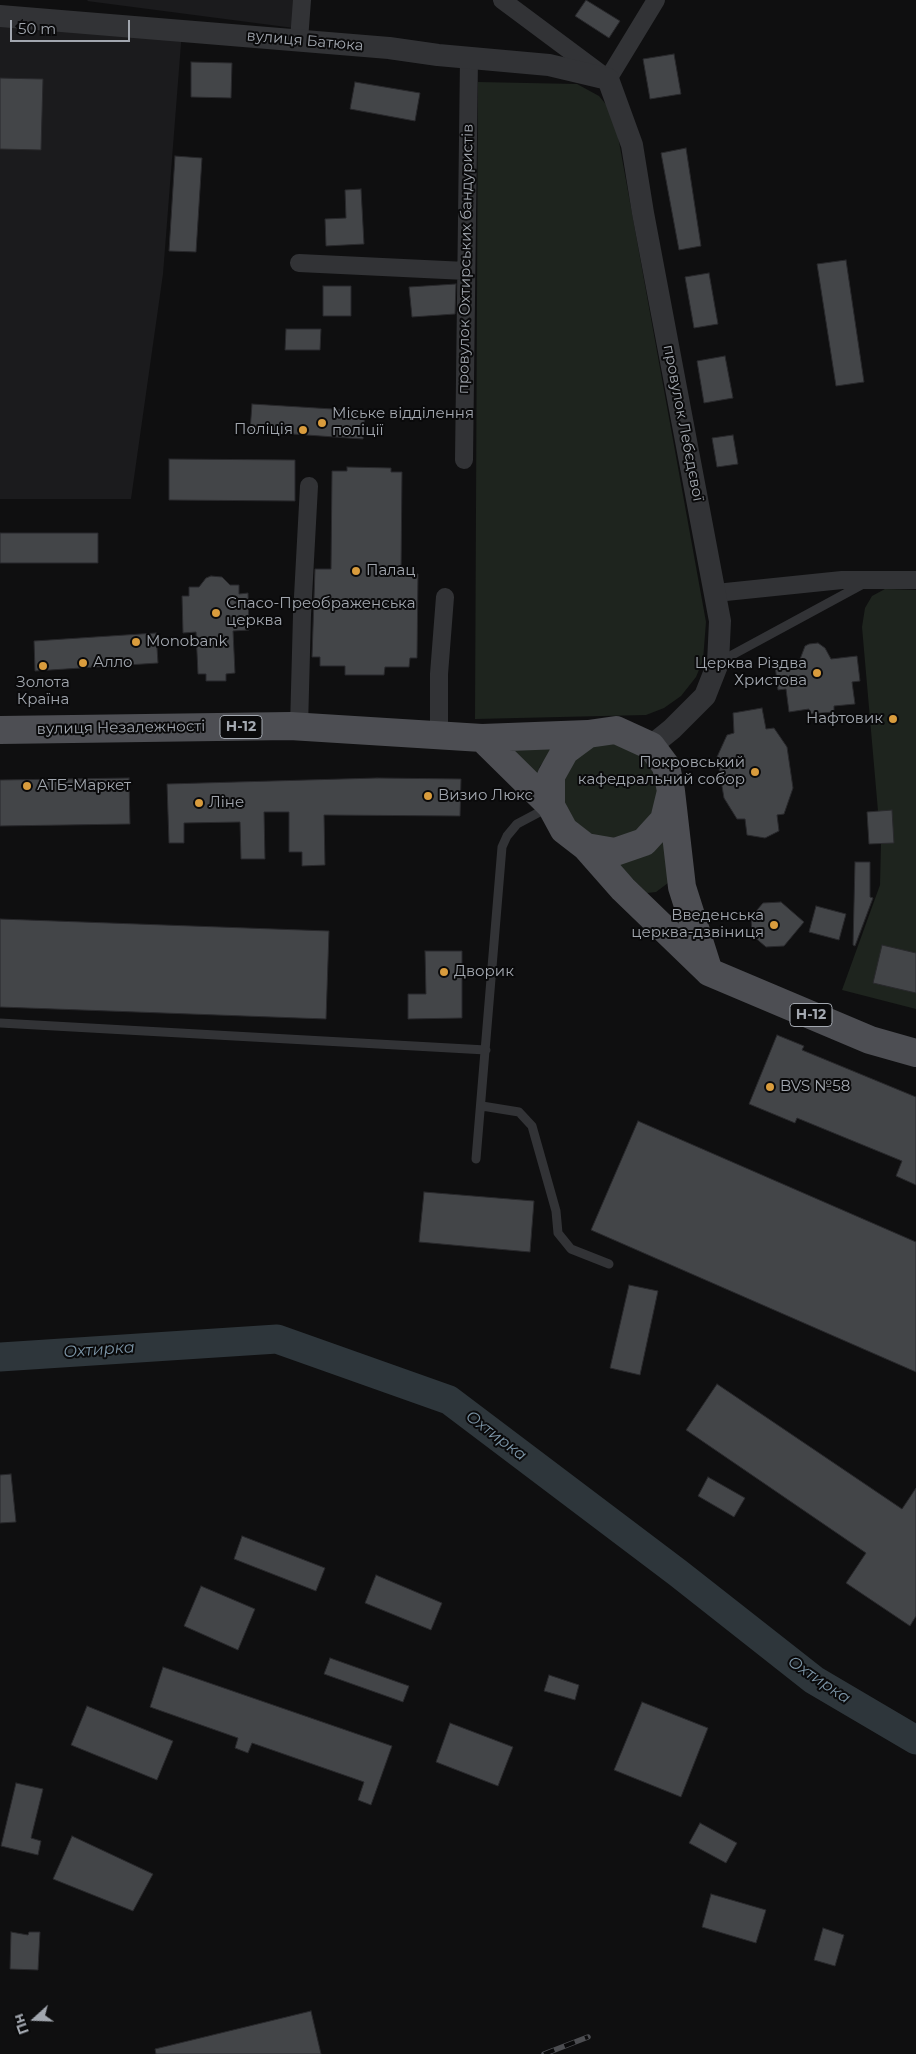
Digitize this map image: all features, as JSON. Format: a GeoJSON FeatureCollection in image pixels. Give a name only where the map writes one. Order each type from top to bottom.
{"type":"FeatureCollection","features":[{"type":"Feature","properties":{"kind":"main road","name":"вулиця Незалежності"},"geometry":{"type":"LineString","coordinates":[[0,730],[299,727],[482,738]]}},
{"type":"Feature","properties":{"kind":"main road","name":"Н-12"},"geometry":{"type":"LineString","coordinates":[[482,738],[588,734],[616,730],[651,746],[666,766],[672,791],[682,886],[709,972]]}},
{"type":"Feature","properties":{"kind":"main road","name":"Н-12"},"geometry":{"type":"LineString","coordinates":[[551,806],[551,776],[565,751],[588,734]]}},
{"type":"Feature","properties":{"kind":"main road","name":"Н-12"},"geometry":{"type":"LineString","coordinates":[[482,738],[551,806],[564,830],[586,847],[623,889],[709,972],[870,1040],[916,1053]]}},
{"type":"Feature","properties":{"kind":"main road","name":"Н-12"},"geometry":{"type":"LineString","coordinates":[[586,847],[615,852],[644,842],[664,820],[672,791]]}},
{"type":"Feature","properties":{"kind":"street"},"geometry":{"type":"LineString","coordinates":[[299,40],[302,0]]}},
{"type":"Feature","properties":{"kind":"street"},"geometry":{"type":"LineString","coordinates":[[502,0],[608,79],[656,0]]}},
{"type":"Feature","properties":{"kind":"street","name":"вулиця Батюка"},"geometry":{"type":"LineString","coordinates":[[0,16],[389,48],[549,65],[608,79]]}},
{"type":"Feature","properties":{"kind":"street","name":"провулок Охтирських бандуристів"},"geometry":{"type":"LineString","coordinates":[[464,460],[469,58]]}},
{"type":"Feature","properties":{"kind":"street","name":"провулок Лебєдєвої"},"geometry":{"type":"LineString","coordinates":[[608,79],[632,145],[643,213],[720,621],[718,663],[705,696],[672,730],[651,746]]}},
{"type":"Feature","properties":{"kind":"street"},"geometry":{"type":"LineString","coordinates":[[299,264],[466,271]]}},
{"type":"Feature","properties":{"kind":"street"},"geometry":{"type":"LineString","coordinates":[[299,727],[302,615],[309,486]]}},
{"type":"Feature","properties":{"kind":"street"},"geometry":{"type":"LineString","coordinates":[[716,593],[842,580],[916,580]]}},
{"type":"Feature","properties":{"kind":"street"},"geometry":{"type":"LineString","coordinates":[[439,734],[439,674],[445,597]]}},
{"type":"Feature","properties":{"kind":"lane"},"geometry":{"type":"LineString","coordinates":[[718,663],[870,580]]}},
{"type":"Feature","properties":{"kind":"lane"},"geometry":{"type":"LineString","coordinates":[[476,1159],[482,1106],[502,847],[507,836],[517,824],[551,806]]}},
{"type":"Feature","properties":{"kind":"lane"},"geometry":{"type":"LineString","coordinates":[[0,1023],[486,1050]]}},
{"type":"Feature","properties":{"kind":"lane"},"geometry":{"type":"LineString","coordinates":[[482,1106],[519,1112],[532,1126],[556,1211],[558,1233],[570,1249],[609,1264]]}},
{"type":"Feature","properties":{"kind":"shaded area"},"geometry":{"type":"Polygon","coordinates":[[[295,0],[294,28],[87,1],[295,0]]]}},
{"type":"Feature","properties":{"kind":"shaded area"},"geometry":{"type":"Polygon","coordinates":[[[0,19],[182,31],[163,274],[131,499],[0,499],[0,19]]]}},
{"type":"Feature","properties":{"kind":"shaded area"},"geometry":{"type":"Polygon","coordinates":[[[478,82],[577,84],[599,96],[614,114],[706,622],[703,660],[696,677],[681,696],[664,708],[646,715],[475,719],[478,82]]]}},
{"type":"Feature","properties":{"kind":"shaded area","name":"Нафтовик"},"geometry":{"type":"Polygon","coordinates":[[[885,589],[916,590],[916,1009],[842,990],[880,885],[881,844],[869,844],[867,812],[878,811],[862,627],[865,608],[872,596],[885,589]]]}},
{"type":"Feature","properties":{"kind":"shaded area"},"geometry":{"type":"Polygon","coordinates":[[[616,741],[646,757],[655,771],[658,788],[656,804],[649,819],[638,830],[624,837],[609,839],[594,836],[570,818],[563,804],[564,774],[583,749],[616,741]]]}},
{"type":"Feature","properties":{"kind":"shaded area"},"geometry":{"type":"Polygon","coordinates":[[[507,743],[560,743],[540,766],[535,779],[507,743]]]}},
{"type":"Feature","properties":{"kind":"shaded area"},"geometry":{"type":"Polygon","coordinates":[[[665,840],[668,883],[656,892],[647,893],[612,859],[665,840]]]}},
{"type":"Feature","properties":{"kind":"building"},"geometry":{"type":"Polygon","coordinates":[[[586,0],[620,21],[609,38],[575,16],[586,0]]]}},
{"type":"Feature","properties":{"kind":"building"},"geometry":{"type":"Polygon","coordinates":[[[674,54],[681,94],[650,99],[643,59],[674,54]]]}},
{"type":"Feature","properties":{"kind":"building"},"geometry":{"type":"Polygon","coordinates":[[[191,62],[232,63],[231,98],[191,97],[191,62]]]}},
{"type":"Feature","properties":{"kind":"building"},"geometry":{"type":"Polygon","coordinates":[[[0,78],[43,79],[41,150],[0,149],[0,78]]]}},
{"type":"Feature","properties":{"kind":"building"},"geometry":{"type":"Polygon","coordinates":[[[355,82],[420,93],[415,121],[350,109],[355,82]]]}},
{"type":"Feature","properties":{"kind":"building"},"geometry":{"type":"Polygon","coordinates":[[[686,148],[701,246],[679,250],[661,153],[686,148]]]}},
{"type":"Feature","properties":{"kind":"building"},"geometry":{"type":"Polygon","coordinates":[[[175,156],[202,158],[196,252],[169,251],[175,156]]]}},
{"type":"Feature","properties":{"kind":"building"},"geometry":{"type":"Polygon","coordinates":[[[361,189],[364,244],[326,246],[325,219],[346,218],[345,190],[361,189]]]}},
{"type":"Feature","properties":{"kind":"building"},"geometry":{"type":"Polygon","coordinates":[[[846,260],[864,382],[836,386],[817,264],[846,260]]]}},
{"type":"Feature","properties":{"kind":"building"},"geometry":{"type":"Polygon","coordinates":[[[709,273],[718,324],[694,328],[685,277],[709,273]]]}},
{"type":"Feature","properties":{"kind":"building"},"geometry":{"type":"Polygon","coordinates":[[[456,284],[455,314],[412,317],[409,287],[456,284]]]}},
{"type":"Feature","properties":{"kind":"building"},"geometry":{"type":"Polygon","coordinates":[[[323,286],[351,286],[351,316],[323,316],[323,286]]]}},
{"type":"Feature","properties":{"kind":"building"},"geometry":{"type":"Polygon","coordinates":[[[286,329],[321,329],[320,350],[285,350],[286,329]]]}},
{"type":"Feature","properties":{"kind":"building"},"geometry":{"type":"Polygon","coordinates":[[[725,356],[733,398],[704,403],[697,361],[725,356]]]}},
{"type":"Feature","properties":{"kind":"building"},"geometry":{"type":"Polygon","coordinates":[[[252,404],[365,411],[363,439],[250,431],[252,404]]]}},
{"type":"Feature","properties":{"kind":"building"},"geometry":{"type":"Polygon","coordinates":[[[733,435],[738,464],[717,467],[712,438],[733,435]]]}},
{"type":"Feature","properties":{"kind":"building"},"geometry":{"type":"Polygon","coordinates":[[[169,459],[295,460],[295,501],[169,500],[169,459]]]}},
{"type":"Feature","properties":{"kind":"building","name":"Палац"},"geometry":{"type":"Polygon","coordinates":[[[347,467],[391,468],[391,472],[402,472],[401,574],[418,574],[417,658],[410,658],[409,667],[385,667],[384,675],[345,675],[345,666],[320,666],[320,657],[312,657],[315,569],[331,569],[332,471],[347,471],[347,467]]]}},
{"type":"Feature","properties":{"kind":"building"},"geometry":{"type":"Polygon","coordinates":[[[0,533],[98,533],[98,563],[0,563],[0,533]]]}},
{"type":"Feature","properties":{"kind":"building","name":"Спасо-Преображенська церква"},"geometry":{"type":"Polygon","coordinates":[[[211,576],[222,577],[230,585],[239,585],[239,594],[248,593],[249,630],[233,631],[235,673],[226,674],[226,681],[206,681],[206,674],[198,674],[196,632],[183,633],[182,596],[189,596],[189,587],[199,587],[206,578],[211,576]]]}},
{"type":"Feature","properties":{"kind":"building"},"geometry":{"type":"Polygon","coordinates":[[[156,633],[158,663],[35,671],[34,641],[156,633]]]}},
{"type":"Feature","properties":{"kind":"building","name":"Церква Різдва Христова"},"geometry":{"type":"Polygon","coordinates":[[[818,643],[825,648],[831,659],[857,656],[860,681],[852,682],[855,704],[834,706],[834,712],[809,714],[809,709],[789,712],[786,689],[778,690],[775,665],[799,662],[805,646],[818,643]]]}},
{"type":"Feature","properties":{"kind":"building","name":"Покровський кафедральний собор"},"geometry":{"type":"Polygon","coordinates":[[[762,708],[766,729],[774,728],[787,747],[793,788],[784,814],[777,815],[779,831],[765,838],[747,835],[745,819],[737,819],[724,798],[717,757],[727,735],[734,733],[733,713],[762,708]]]}},
{"type":"Feature","properties":{"kind":"building"},"geometry":{"type":"Polygon","coordinates":[[[129,778],[130,824],[0,826],[0,780],[129,778]]]}},
{"type":"Feature","properties":{"kind":"building"},"geometry":{"type":"Polygon","coordinates":[[[377,778],[461,779],[460,816],[324,815],[325,865],[302,866],[302,852],[289,852],[289,812],[264,812],[265,859],[241,859],[240,822],[184,823],[184,843],[169,843],[167,784],[377,778]]]}},
{"type":"Feature","properties":{"kind":"building"},"geometry":{"type":"Polygon","coordinates":[[[892,810],[894,843],[869,844],[867,812],[892,810]]]}},
{"type":"Feature","properties":{"kind":"building"},"geometry":{"type":"Polygon","coordinates":[[[855,862],[870,862],[870,897],[873,898],[855,946],[853,945],[855,862]]]}},
{"type":"Feature","properties":{"kind":"building","name":"Введенська церква-дзвіниця"},"geometry":{"type":"Polygon","coordinates":[[[781,902],[804,922],[784,946],[766,947],[752,935],[751,917],[763,903],[781,902]]]}},
{"type":"Feature","properties":{"kind":"building"},"geometry":{"type":"Polygon","coordinates":[[[816,906],[846,914],[839,940],[809,932],[816,906]]]}},
{"type":"Feature","properties":{"kind":"building"},"geometry":{"type":"Polygon","coordinates":[[[0,919],[329,931],[326,1019],[0,1007],[0,919]]]}},
{"type":"Feature","properties":{"kind":"building"},"geometry":{"type":"Polygon","coordinates":[[[882,945],[916,953],[916,993],[873,983],[882,945]]]}},
{"type":"Feature","properties":{"kind":"building","name":"Дворик"},"geometry":{"type":"Polygon","coordinates":[[[425,951],[462,951],[462,1018],[408,1019],[408,994],[426,994],[425,951]]]}},
{"type":"Feature","properties":{"kind":"building"},"geometry":{"type":"Polygon","coordinates":[[[777,1035],[804,1046],[802,1050],[916,1097],[916,1185],[896,1176],[902,1161],[797,1118],[795,1123],[749,1104],[777,1035]]]}},
{"type":"Feature","properties":{"kind":"building"},"geometry":{"type":"Polygon","coordinates":[[[638,1121],[916,1242],[916,1372],[591,1230],[638,1121]]]}},
{"type":"Feature","properties":{"kind":"building"},"geometry":{"type":"Polygon","coordinates":[[[424,1192],[534,1201],[530,1252],[419,1242],[424,1192]]]}},
{"type":"Feature","properties":{"kind":"building"},"geometry":{"type":"Polygon","coordinates":[[[629,1285],[658,1291],[640,1375],[610,1368],[629,1285]]]}},
{"type":"Feature","properties":{"kind":"building"},"geometry":{"type":"Polygon","coordinates":[[[717,1384],[902,1509],[916,1488],[916,1616],[910,1626],[846,1583],[866,1553],[686,1430],[717,1384]]]}},
{"type":"Feature","properties":{"kind":"building"},"geometry":{"type":"Polygon","coordinates":[[[11,1474],[16,1522],[0,1523],[0,1475],[11,1474]]]}},
{"type":"Feature","properties":{"kind":"building"},"geometry":{"type":"Polygon","coordinates":[[[708,1477],[745,1498],[734,1517],[698,1496],[708,1477]]]}},
{"type":"Feature","properties":{"kind":"building"},"geometry":{"type":"Polygon","coordinates":[[[242,1536],[325,1568],[316,1591],[234,1559],[242,1536]]]}},
{"type":"Feature","properties":{"kind":"building"},"geometry":{"type":"Polygon","coordinates":[[[376,1575],[442,1603],[431,1630],[365,1603],[376,1575]]]}},
{"type":"Feature","properties":{"kind":"building"},"geometry":{"type":"Polygon","coordinates":[[[201,1586],[255,1609],[238,1650],[184,1626],[201,1586]]]}},
{"type":"Feature","properties":{"kind":"building"},"geometry":{"type":"Polygon","coordinates":[[[330,1658],[409,1686],[403,1702],[324,1674],[330,1658]]]}},
{"type":"Feature","properties":{"kind":"building"},"geometry":{"type":"Polygon","coordinates":[[[163,1667],[392,1746],[371,1805],[358,1800],[364,1782],[252,1743],[248,1753],[235,1748],[238,1738],[150,1707],[163,1667]]]}},
{"type":"Feature","properties":{"kind":"building"},"geometry":{"type":"Polygon","coordinates":[[[549,1675],[579,1685],[575,1700],[544,1691],[549,1675]]]}},
{"type":"Feature","properties":{"kind":"building"},"geometry":{"type":"Polygon","coordinates":[[[642,1702],[708,1728],[681,1797],[614,1770],[642,1702]]]}},
{"type":"Feature","properties":{"kind":"building"},"geometry":{"type":"Polygon","coordinates":[[[87,1706],[173,1741],[157,1780],[71,1745],[87,1706]]]}},
{"type":"Feature","properties":{"kind":"building"},"geometry":{"type":"Polygon","coordinates":[[[450,1723],[513,1747],[498,1786],[436,1762],[450,1723]]]}},
{"type":"Feature","properties":{"kind":"building"},"geometry":{"type":"Polygon","coordinates":[[[16,1783],[43,1789],[31,1838],[41,1841],[38,1855],[1,1846],[16,1783]]]}},
{"type":"Feature","properties":{"kind":"building"},"geometry":{"type":"Polygon","coordinates":[[[700,1823],[737,1843],[726,1863],[689,1843],[700,1823]]]}},
{"type":"Feature","properties":{"kind":"building"},"geometry":{"type":"Polygon","coordinates":[[[72,1836],[153,1874],[133,1911],[53,1879],[72,1836]]]}},
{"type":"Feature","properties":{"kind":"building"},"geometry":{"type":"Polygon","coordinates":[[[711,1894],[766,1910],[756,1943],[702,1927],[711,1894]]]}},
{"type":"Feature","properties":{"kind":"building"},"geometry":{"type":"Polygon","coordinates":[[[823,1928],[844,1935],[835,1966],[814,1960],[823,1928]]]}},
{"type":"Feature","properties":{"kind":"building"},"geometry":{"type":"Polygon","coordinates":[[[11,1932],[28,1935],[29,1932],[40,1932],[38,1970],[10,1969],[11,1932]]]}},
{"type":"Feature","properties":{"kind":"building"},"geometry":{"type":"Polygon","coordinates":[[[311,2011],[321,2054],[156,2054],[155,2049],[311,2011]]]}},
{"type":"Feature","properties":{"kind":"waterway","name":"Охтирка"},"geometry":{"type":"LineString","coordinates":[[0,1357],[277,1339],[449,1400],[678,1573],[814,1680],[916,1740]]}},
{"type":"Feature","properties":{"kind":"railway"},"geometry":{"type":"LineString","coordinates":[[544,2054],[588,2037]]}},
{"type":"Feature","properties":{"kind":"place","name":"Міське відділення поліції"},"geometry":{"type":"Point","coordinates":[322,423]}},
{"type":"Feature","properties":{"kind":"place","name":"Поліція"},"geometry":{"type":"Point","coordinates":[303,430]}},
{"type":"Feature","properties":{"kind":"place","name":"Палац"},"geometry":{"type":"Point","coordinates":[356,571]}},
{"type":"Feature","properties":{"kind":"place","name":"Спасо-Преображенська церква"},"geometry":{"type":"Point","coordinates":[216,613]}},
{"type":"Feature","properties":{"kind":"place","name":"Monobank"},"geometry":{"type":"Point","coordinates":[136,642]}},
{"type":"Feature","properties":{"kind":"place","name":"Алло"},"geometry":{"type":"Point","coordinates":[83,663]}},
{"type":"Feature","properties":{"kind":"place","name":"Золота Країна"},"geometry":{"type":"Point","coordinates":[43,666]}},
{"type":"Feature","properties":{"kind":"place","name":"Церква Різдва Христова"},"geometry":{"type":"Point","coordinates":[817,673]}},
{"type":"Feature","properties":{"kind":"place","name":"Нафтовик"},"geometry":{"type":"Point","coordinates":[893,719]}},
{"type":"Feature","properties":{"kind":"place","name":"Покровський кафедральний собор"},"geometry":{"type":"Point","coordinates":[755,772]}},
{"type":"Feature","properties":{"kind":"place","name":"АТБ-Маркет"},"geometry":{"type":"Point","coordinates":[27,786]}},
{"type":"Feature","properties":{"kind":"place","name":"Визио Люкс"},"geometry":{"type":"Point","coordinates":[428,796]}},
{"type":"Feature","properties":{"kind":"place","name":"Ліне"},"geometry":{"type":"Point","coordinates":[199,803]}},
{"type":"Feature","properties":{"kind":"place","name":"Введенська церква-дзвіниця"},"geometry":{"type":"Point","coordinates":[774,925]}},
{"type":"Feature","properties":{"kind":"place","name":"Дворик"},"geometry":{"type":"Point","coordinates":[444,972]}},
{"type":"Feature","properties":{"kind":"place","name":"BVS №58"},"geometry":{"type":"Point","coordinates":[770,1087]}}]}
